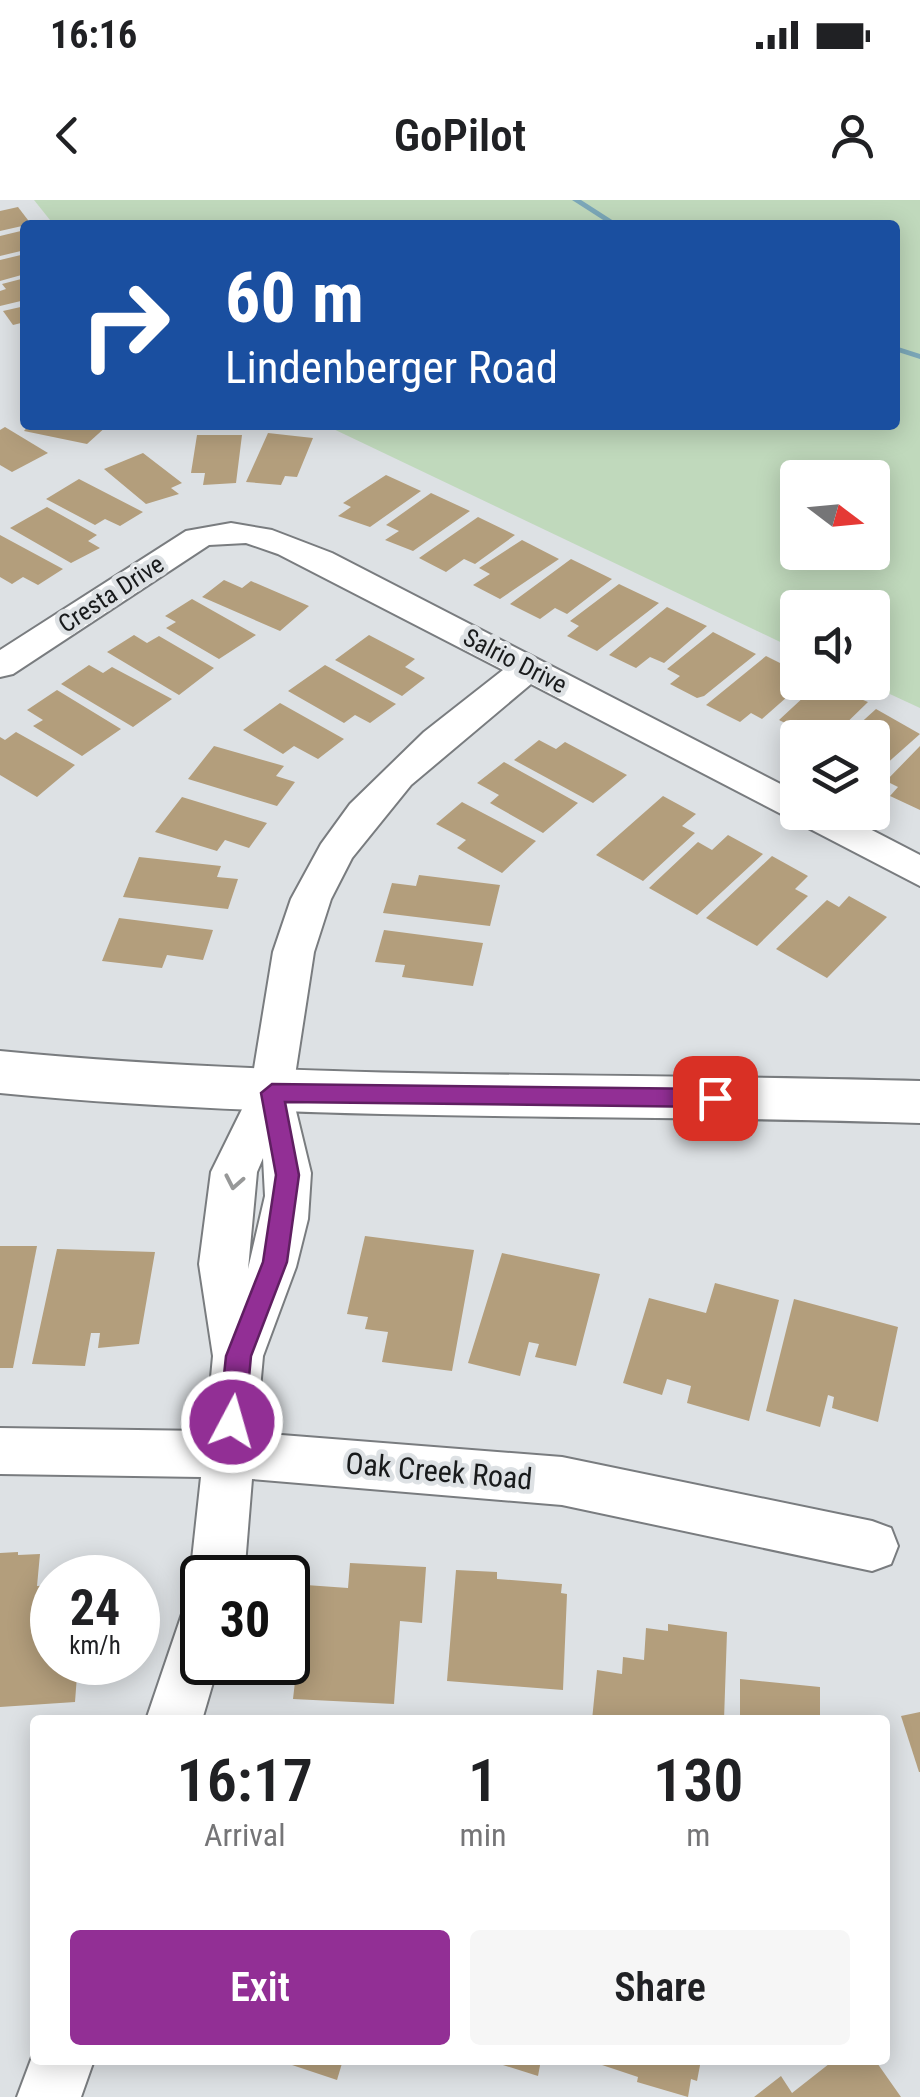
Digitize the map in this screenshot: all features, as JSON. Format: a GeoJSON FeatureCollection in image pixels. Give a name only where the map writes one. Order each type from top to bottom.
{"type":"FeatureCollection","features":[{"type":"Feature","properties":{"kind":"street","name":"Cresta Drive"},"geometry":{"type":"LineString","coordinates":[[0,666],[198,538],[225,529]]}},
{"type":"Feature","properties":{"kind":"street","name":"Salrio Drive"},"geometry":{"type":"LineString","coordinates":[[225,529],[261,536],[320,560],[780,800]]}},
{"type":"Feature","properties":{"kind":"street"},"geometry":{"type":"LineString","coordinates":[[218,1555],[238,1356],[275,1262],[288,1175],[272,1093],[287,974],[303,917],[333,853],[353,822],[410,762],[529,668]]}},
{"type":"Feature","properties":{"kind":"street"},"geometry":{"type":"LineString","coordinates":[[840,830],[920,872]]}},
{"type":"Feature","properties":{"kind":"street"},"geometry":{"type":"LineString","coordinates":[[0,1072],[118,1086],[272,1093],[920,1102]]}},
{"type":"Feature","properties":{"kind":"street","name":"Oak Creek Road"},"geometry":{"type":"LineString","coordinates":[[0,1451],[229,1454],[562,1481],[872,1546]]}},
{"type":"Feature","properties":{"kind":"street"},"geometry":{"type":"LineString","coordinates":[[176,1715],[185,1685]]}},
{"type":"Feature","properties":{"kind":"street"},"geometry":{"type":"LineString","coordinates":[[49,2097],[60,2065]]}},
{"type":"Feature","properties":{"kind":"green space"},"geometry":{"type":"Polygon","coordinates":[[[34,200],[920,200],[920,708],[890,694],[890,590],[780,590],[780,642],[335,430],[900,430],[900,220],[50,220],[34,200]]]}},
{"type":"Feature","properties":{"kind":"building"},"geometry":{"type":"Polygon","coordinates":[[[18,207],[28,220],[20,220],[20,226],[0,231],[0,211],[18,207]]]}},
{"type":"Feature","properties":{"kind":"building"},"geometry":{"type":"Polygon","coordinates":[[[20,231],[20,251],[0,256],[0,236],[20,231]]]}},
{"type":"Feature","properties":{"kind":"building"},"geometry":{"type":"Polygon","coordinates":[[[20,255],[20,275],[0,281],[0,260],[20,255]]]}},
{"type":"Feature","properties":{"kind":"building"},"geometry":{"type":"Polygon","coordinates":[[[20,279],[20,301],[0,306],[0,291],[6,289],[2,284],[20,279]]]}},
{"type":"Feature","properties":{"kind":"building"},"geometry":{"type":"Polygon","coordinates":[[[20,307],[20,323],[13,325],[3,311],[20,307]]]}},
{"type":"Feature","properties":{"kind":"building"},"geometry":{"type":"Polygon","coordinates":[[[5,427],[48,453],[12,472],[0,465],[0,430],[5,427]]]}},
{"type":"Feature","properties":{"kind":"building"},"geometry":{"type":"Polygon","coordinates":[[[25,430],[102,430],[87,444],[25,430]]]}},
{"type":"Feature","properties":{"kind":"building"},"geometry":{"type":"Polygon","coordinates":[[[268,433],[313,438],[297,477],[285,476],[281,485],[246,482],[268,433]]]}},
{"type":"Feature","properties":{"kind":"building"},"geometry":{"type":"Polygon","coordinates":[[[197,435],[242,435],[236,483],[203,485],[205,473],[191,473],[197,435]]]}},
{"type":"Feature","properties":{"kind":"building"},"geometry":{"type":"Polygon","coordinates":[[[143,453],[182,483],[171,488],[179,494],[146,504],[104,469],[143,453]]]}},
{"type":"Feature","properties":{"kind":"building"},"geometry":{"type":"Polygon","coordinates":[[[386,475],[421,491],[370,527],[338,516],[351,507],[343,503],[386,475]]]}},
{"type":"Feature","properties":{"kind":"building"},"geometry":{"type":"Polygon","coordinates":[[[79,479],[143,512],[120,526],[105,519],[95,525],[46,499],[79,479]]]}},
{"type":"Feature","properties":{"kind":"building"},"geometry":{"type":"Polygon","coordinates":[[[431,493],[470,511],[413,551],[385,540],[399,531],[386,525],[431,493]]]}},
{"type":"Feature","properties":{"kind":"building"},"geometry":{"type":"Polygon","coordinates":[[[47,507],[97,535],[88,541],[100,548],[71,563],[10,528],[47,507]]]}},
{"type":"Feature","properties":{"kind":"building"},"geometry":{"type":"Polygon","coordinates":[[[478,517],[515,535],[475,564],[464,559],[446,572],[419,558],[478,517]]]}},
{"type":"Feature","properties":{"kind":"building"},"geometry":{"type":"Polygon","coordinates":[[[0,535],[63,569],[38,585],[23,577],[12,584],[0,577],[0,535]]]}},
{"type":"Feature","properties":{"kind":"building"},"geometry":{"type":"Polygon","coordinates":[[[522,540],[559,559],[500,599],[473,585],[490,574],[479,568],[522,540]]]}},
{"type":"Feature","properties":{"kind":"building"},"geometry":{"type":"Polygon","coordinates":[[[571,559],[612,579],[567,614],[555,608],[540,619],[510,604],[571,559]]]}},
{"type":"Feature","properties":{"kind":"building"},"geometry":{"type":"Polygon","coordinates":[[[224,580],[242,588],[251,581],[309,606],[280,631],[202,597],[224,580]]]}},
{"type":"Feature","properties":{"kind":"building"},"geometry":{"type":"Polygon","coordinates":[[[619,584],[659,603],[597,651],[567,636],[579,626],[570,621],[619,584]]]}},
{"type":"Feature","properties":{"kind":"building"},"geometry":{"type":"Polygon","coordinates":[[[192,599],[256,635],[219,659],[166,628],[176,622],[165,616],[192,599]]]}},
{"type":"Feature","properties":{"kind":"building"},"geometry":{"type":"Polygon","coordinates":[[[667,607],[707,626],[664,663],[650,657],[636,668],[609,655],[667,607]]]}},
{"type":"Feature","properties":{"kind":"building"},"geometry":{"type":"Polygon","coordinates":[[[713,632],[756,654],[697,698],[670,684],[680,676],[667,669],[713,632]]]}},
{"type":"Feature","properties":{"kind":"building"},"geometry":{"type":"Polygon","coordinates":[[[134,635],[147,643],[159,636],[214,668],[179,695],[107,652],[134,635]]]}},
{"type":"Feature","properties":{"kind":"building"},"geometry":{"type":"Polygon","coordinates":[[[369,635],[415,659],[405,667],[425,678],[402,696],[335,660],[369,635]]]}},
{"type":"Feature","properties":{"kind":"building"},"geometry":{"type":"Polygon","coordinates":[[[766,656],[780,663],[780,700],[784,700],[762,719],[751,713],[740,722],[706,705],[766,656]]]}},
{"type":"Feature","properties":{"kind":"building"},"geometry":{"type":"Polygon","coordinates":[[[89,665],[103,673],[112,667],[172,699],[133,727],[61,684],[89,665]]]}},
{"type":"Feature","properties":{"kind":"building"},"geometry":{"type":"Polygon","coordinates":[[[325,665],[396,704],[370,723],[355,715],[344,723],[288,691],[325,665]]]}},
{"type":"Feature","properties":{"kind":"building"},"geometry":{"type":"Polygon","coordinates":[[[57,690],[121,729],[82,756],[33,726],[43,720],[27,710],[57,690]]]}},
{"type":"Feature","properties":{"kind":"building"},"geometry":{"type":"Polygon","coordinates":[[[801,700],[868,702],[850,720],[779,720],[801,700]]]}},
{"type":"Feature","properties":{"kind":"building"},"geometry":{"type":"Polygon","coordinates":[[[280,703],[344,739],[318,759],[294,746],[283,754],[243,730],[280,703]]]}},
{"type":"Feature","properties":{"kind":"building"},"geometry":{"type":"Polygon","coordinates":[[[876,709],[920,734],[890,761],[890,720],[864,720],[876,709]]]}},
{"type":"Feature","properties":{"kind":"building"},"geometry":{"type":"Polygon","coordinates":[[[16,732],[75,765],[37,797],[0,775],[0,737],[5,740],[16,732]]]}},
{"type":"Feature","properties":{"kind":"building"},"geometry":{"type":"Polygon","coordinates":[[[539,740],[556,749],[565,742],[627,775],[593,803],[514,760],[539,740]]]}},
{"type":"Feature","properties":{"kind":"building"},"geometry":{"type":"Polygon","coordinates":[[[214,746],[284,766],[276,776],[295,782],[277,806],[188,779],[214,746]]]}},
{"type":"Feature","properties":{"kind":"building"},"geometry":{"type":"Polygon","coordinates":[[[920,746],[920,810],[890,796],[898,787],[890,783],[890,777],[920,746]]]}},
{"type":"Feature","properties":{"kind":"building"},"geometry":{"type":"Polygon","coordinates":[[[504,762],[578,803],[543,833],[490,803],[499,795],[477,783],[504,762]]]}},
{"type":"Feature","properties":{"kind":"building"},"geometry":{"type":"Polygon","coordinates":[[[663,796],[696,814],[682,826],[695,833],[643,881],[596,855],[663,796]]]}},
{"type":"Feature","properties":{"kind":"building"},"geometry":{"type":"Polygon","coordinates":[[[182,797],[267,823],[249,848],[225,840],[217,851],[155,832],[182,797]]]}},
{"type":"Feature","properties":{"kind":"building"},"geometry":{"type":"Polygon","coordinates":[[[462,802],[536,841],[502,873],[457,848],[466,840],[436,824],[462,802]]]}},
{"type":"Feature","properties":{"kind":"building"},"geometry":{"type":"Polygon","coordinates":[[[728,835],[763,854],[697,915],[649,888],[698,842],[712,850],[728,835]]]}},
{"type":"Feature","properties":{"kind":"building"},"geometry":{"type":"Polygon","coordinates":[[[772,856],[808,876],[795,889],[808,896],[757,946],[706,918],[772,856]]]}},
{"type":"Feature","properties":{"kind":"building"},"geometry":{"type":"Polygon","coordinates":[[[139,857],[221,866],[217,877],[238,879],[228,909],[123,897],[139,857]]]}},
{"type":"Feature","properties":{"kind":"building"},"geometry":{"type":"Polygon","coordinates":[[[419,875],[500,885],[490,926],[383,913],[392,883],[416,886],[419,875]]]}},
{"type":"Feature","properties":{"kind":"building"},"geometry":{"type":"Polygon","coordinates":[[[849,896],[887,917],[827,978],[776,949],[827,900],[839,907],[849,896]]]}},
{"type":"Feature","properties":{"kind":"building"},"geometry":{"type":"Polygon","coordinates":[[[119,918],[213,930],[203,960],[167,955],[162,968],[102,961],[119,918]]]}},
{"type":"Feature","properties":{"kind":"building"},"geometry":{"type":"Polygon","coordinates":[[[384,930],[483,943],[473,986],[402,977],[405,965],[375,962],[384,930]]]}},
{"type":"Feature","properties":{"kind":"building"},"geometry":{"type":"Polygon","coordinates":[[[365,1236],[474,1250],[452,1371],[382,1362],[388,1332],[365,1329],[368,1317],[347,1314],[365,1236]]]}},
{"type":"Feature","properties":{"kind":"building"},"geometry":{"type":"Polygon","coordinates":[[[0,1246],[37,1246],[13,1368],[0,1368],[0,1246]]]}},
{"type":"Feature","properties":{"kind":"building"},"geometry":{"type":"Polygon","coordinates":[[[57,1249],[155,1252],[139,1344],[98,1348],[100,1333],[91,1333],[85,1366],[32,1364],[57,1249]]]}},
{"type":"Feature","properties":{"kind":"building"},"geometry":{"type":"Polygon","coordinates":[[[502,1253],[600,1274],[576,1366],[535,1357],[539,1344],[529,1342],[520,1376],[468,1363],[502,1253]]]}},
{"type":"Feature","properties":{"kind":"building"},"geometry":{"type":"Polygon","coordinates":[[[715,1283],[779,1300],[749,1421],[687,1403],[691,1386],[667,1379],[662,1395],[623,1383],[649,1298],[706,1313],[715,1283]]]}},
{"type":"Feature","properties":{"kind":"building"},"geometry":{"type":"Polygon","coordinates":[[[794,1299],[898,1327],[878,1422],[832,1408],[834,1397],[828,1395],[820,1427],[766,1411],[794,1299]]]}},
{"type":"Feature","properties":{"kind":"building"},"geometry":{"type":"Polygon","coordinates":[[[0,1553],[40,1554],[30,1555],[30,1685],[76,1685],[75,1702],[0,1707],[0,1553]]]}},
{"type":"Feature","properties":{"kind":"building"},"geometry":{"type":"Polygon","coordinates":[[[350,1563],[426,1567],[422,1623],[400,1621],[394,1704],[293,1699],[295,1685],[310,1685],[310,1585],[348,1588],[350,1563]]]}},
{"type":"Feature","properties":{"kind":"building"},"geometry":{"type":"Polygon","coordinates":[[[456,1570],[497,1572],[497,1579],[562,1584],[561,1593],[567,1594],[563,1690],[447,1681],[456,1570]]]}},
{"type":"Feature","properties":{"kind":"building"},"geometry":{"type":"Polygon","coordinates":[[[668,1624],[727,1632],[724,1715],[592,1715],[597,1670],[622,1674],[623,1657],[644,1660],[646,1628],[668,1631],[668,1624]]]}},
{"type":"Feature","properties":{"kind":"building"},"geometry":{"type":"Polygon","coordinates":[[[740,1679],[820,1687],[820,1715],[740,1715],[740,1679]]]}},
{"type":"Feature","properties":{"kind":"building"},"geometry":{"type":"Polygon","coordinates":[[[920,1712],[920,1772],[919,1772],[901,1716],[920,1712]]]}},
{"type":"Feature","properties":{"kind":"building"},"geometry":{"type":"Polygon","coordinates":[[[292,2065],[342,2065],[337,2080],[292,2065]]]}},
{"type":"Feature","properties":{"kind":"building"},"geometry":{"type":"Polygon","coordinates":[[[503,2065],[540,2065],[538,2076],[503,2065]]]}},
{"type":"Feature","properties":{"kind":"building"},"geometry":{"type":"Polygon","coordinates":[[[602,2065],[700,2065],[697,2081],[691,2079],[688,2097],[637,2082],[638,2077],[602,2065]]]}},
{"type":"Feature","properties":{"kind":"building"},"geometry":{"type":"Polygon","coordinates":[[[828,2065],[879,2065],[901,2097],[754,2097],[781,2076],[792,2093],[828,2065]]]}},
{"type":"Feature","properties":{"kind":"waterway"},"geometry":{"type":"LineString","coordinates":[[576,200],[608,220]]}},
{"type":"Feature","properties":{"kind":"waterway"},"geometry":{"type":"LineString","coordinates":[[900,350],[920,357]]}},
{"type":"Feature","properties":{"kind":"route"},"geometry":{"type":"LineString","coordinates":[[232,1422],[238,1356],[275,1262],[288,1175],[272,1093],[715,1098]]}}]}
